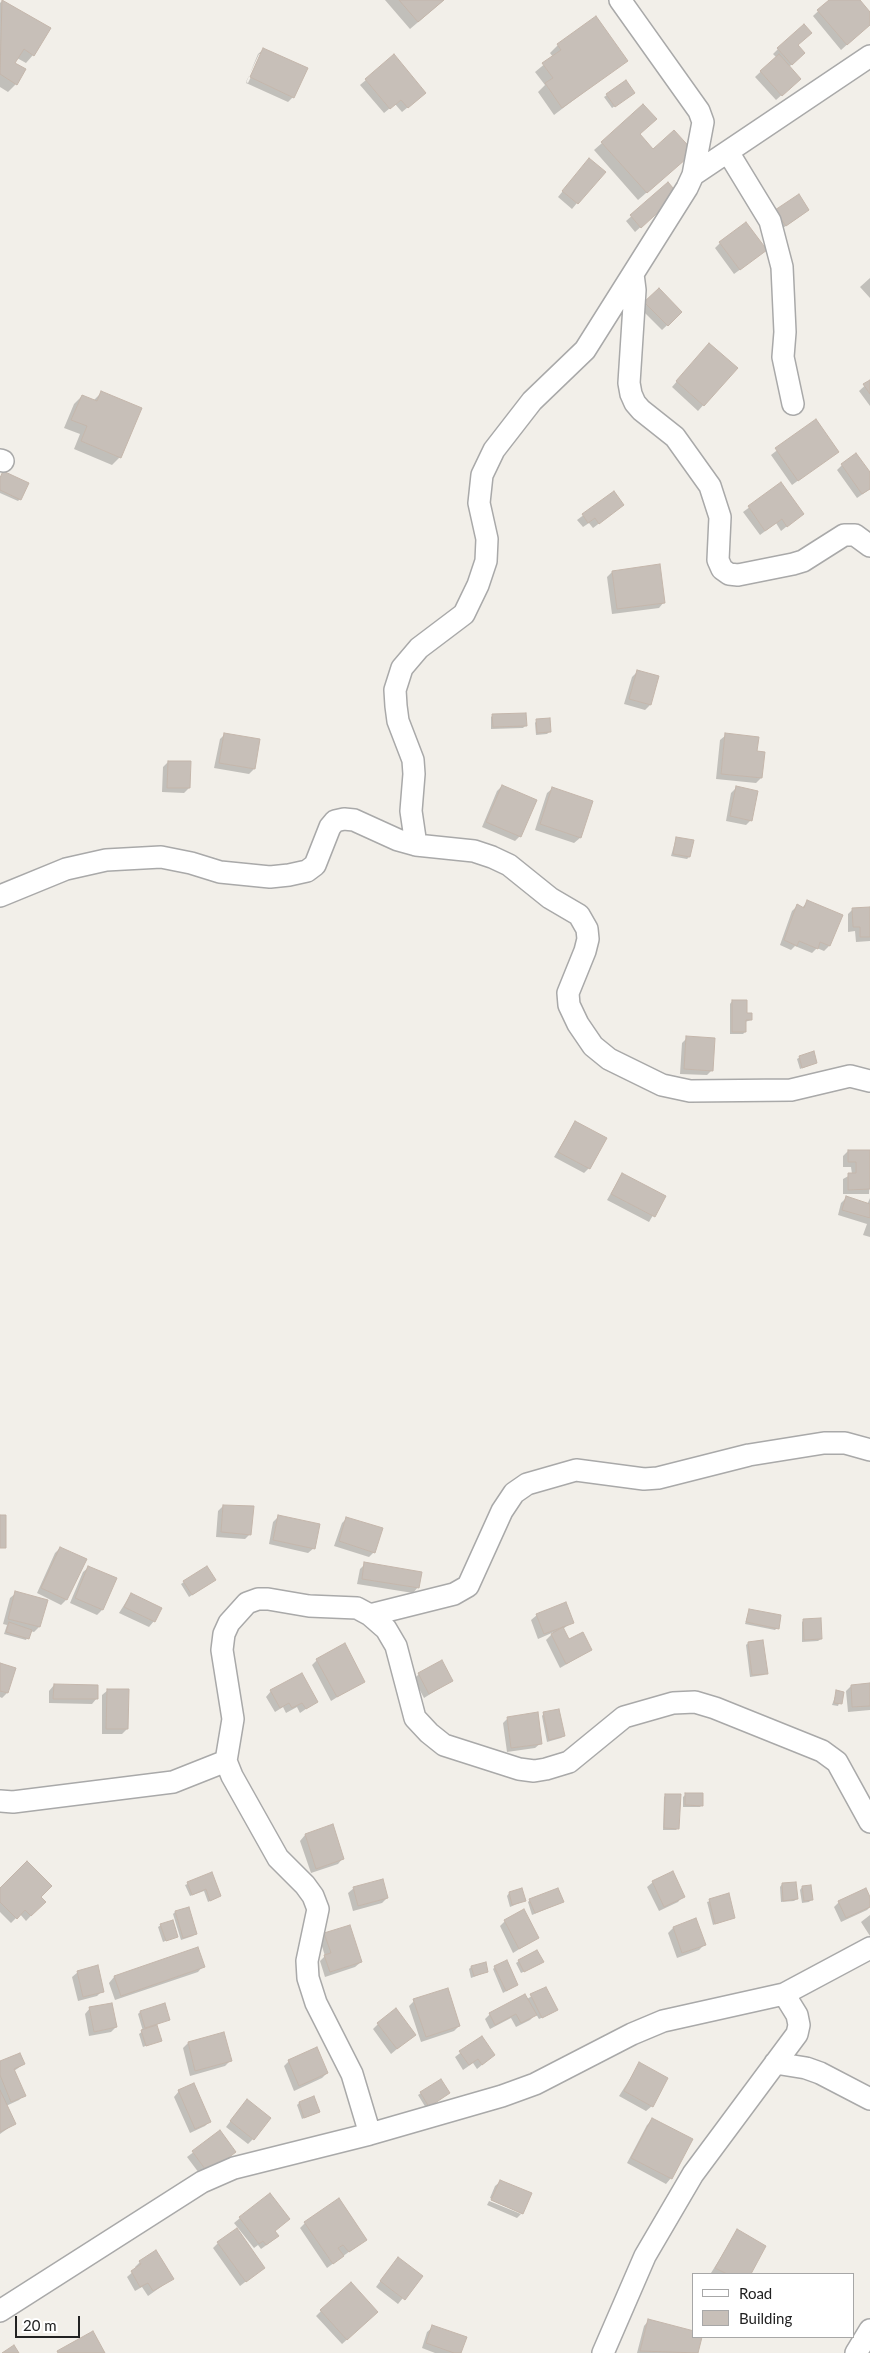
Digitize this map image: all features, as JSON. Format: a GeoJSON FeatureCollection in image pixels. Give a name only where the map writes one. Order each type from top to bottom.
{"type":"FeatureCollection","features":[{"type":"Feature","properties":{"kind":"street"},"geometry":{"type":"LineString","coordinates":[[416,845],[411,811],[414,774],[413,760],[398,720],[395,690],[402,668],[414,652],[464,614],[478,586],[486,561],[488,539],[479,503],[482,475],[494,450],[532,401],[585,350],[688,188],[694,175],[703,122],[699,111],[620,0]]}},
{"type":"Feature","properties":{"kind":"street"},"geometry":{"type":"LineString","coordinates":[[694,175],[870,56]]}},
{"type":"Feature","properties":{"kind":"street"},"geometry":{"type":"LineString","coordinates":[[728,152],[770,220],[782,267],[785,332],[783,357],[794,404]]}},
{"type":"Feature","properties":{"kind":"street"},"geometry":{"type":"LineString","coordinates":[[633,274],[635,290],[629,383],[631,394],[641,410],[674,437],[710,486],[720,517],[718,560],[722,569],[729,574],[738,575],[793,564],[803,561],[844,535],[862,538],[870,546]]}},
{"type":"Feature","properties":{"kind":"street"},"geometry":{"type":"LineString","coordinates":[[0,896],[66,869],[106,860],[161,857],[191,862],[220,872],[270,877],[307,871],[315,865],[330,827],[335,821],[344,819],[363,822],[398,840],[416,845],[474,851],[492,857],[509,865],[550,898],[584,920],[588,938],[585,951],[568,992],[568,1005],[593,1046],[609,1059],[662,1086],[690,1091],[791,1090],[850,1076],[870,1081]]}},
{"type":"Feature","properties":{"kind":"street"},"geometry":{"type":"LineString","coordinates":[[370,1615],[454,1594],[468,1586],[502,1510],[514,1493],[527,1484],[576,1470],[644,1479],[658,1478],[749,1455],[824,1443],[845,1444],[870,1450]]}},
{"type":"Feature","properties":{"kind":"street"},"geometry":{"type":"LineString","coordinates":[[370,2134],[352,2074],[316,2003],[308,1978],[307,1961],[318,1909],[314,1896],[305,1884],[278,1858],[232,1776],[226,1761],[233,1720],[222,1650],[224,1634],[229,1624],[247,1603],[258,1599],[268,1599],[309,1606],[357,1608],[370,1615],[386,1630],[396,1646],[415,1718],[444,1745],[518,1769],[534,1771],[546,1769],[569,1762],[624,1717],[673,1703],[695,1702],[822,1751],[837,1762],[870,1822]]}},
{"type":"Feature","properties":{"kind":"street"},"geometry":{"type":"LineString","coordinates":[[0,1801],[13,1802],[173,1782],[226,1761]]}},
{"type":"Feature","properties":{"kind":"street"},"geometry":{"type":"LineString","coordinates":[[0,2311],[202,2182],[234,2168],[370,2134],[502,2096],[535,2084],[632,2034],[663,2021],[784,1994],[870,1948]]}},
{"type":"Feature","properties":{"kind":"street"},"geometry":{"type":"LineString","coordinates":[[603,2353],[645,2256],[693,2174],[797,2034],[796,2015],[784,1994]]}},
{"type":"Feature","properties":{"kind":"street"},"geometry":{"type":"LineString","coordinates":[[776,2063],[813,2070],[870,2099]]}},
{"type":"Feature","properties":{"kind":"street"},"geometry":{"type":"LineString","coordinates":[[856,2353],[870,2330]]}},
{"type":"Feature","properties":{"kind":"building"},"geometry":{"type":"Polygon","coordinates":[[[2,0],[51,28],[34,56],[24,49],[15,63],[26,69],[17,85],[0,74],[2,0]]]}},
{"type":"Feature","properties":{"kind":"building"},"geometry":{"type":"Polygon","coordinates":[[[399,0],[444,0],[418,22],[399,0]]]}},
{"type":"Feature","properties":{"kind":"building"},"geometry":{"type":"Polygon","coordinates":[[[829,0],[860,0],[870,12],[870,25],[847,45],[817,10],[829,0]]]}},
{"type":"Feature","properties":{"kind":"building"},"geometry":{"type":"Polygon","coordinates":[[[596,16],[628,61],[562,108],[545,83],[553,78],[542,63],[561,50],[557,44],[596,16]]]}},
{"type":"Feature","properties":{"kind":"building"},"geometry":{"type":"Polygon","coordinates":[[[804,24],[812,33],[798,45],[805,53],[792,65],[777,48],[804,24]]]}},
{"type":"Feature","properties":{"kind":"building"},"geometry":{"type":"Polygon","coordinates":[[[263,48],[308,68],[294,98],[250,77],[263,48]]]}},
{"type":"Feature","properties":{"kind":"building"},"geometry":{"type":"Polygon","coordinates":[[[394,54],[426,93],[408,108],[401,100],[390,109],[365,79],[394,54]]]}},
{"type":"Feature","properties":{"kind":"building"},"geometry":{"type":"Polygon","coordinates":[[[779,54],[801,79],[782,96],[760,71],[779,54]]]}},
{"type":"Feature","properties":{"kind":"building"},"geometry":{"type":"Polygon","coordinates":[[[626,80],[635,93],[615,107],[606,94],[626,80]]]}},
{"type":"Feature","properties":{"kind":"building"},"geometry":{"type":"Polygon","coordinates":[[[643,104],[657,119],[640,134],[653,149],[674,130],[694,152],[647,193],[601,142],[643,104]]]}},
{"type":"Feature","properties":{"kind":"building"},"geometry":{"type":"Polygon","coordinates":[[[589,158],[606,172],[578,204],[562,191],[589,158]]]}},
{"type":"Feature","properties":{"kind":"building"},"geometry":{"type":"Polygon","coordinates":[[[668,182],[678,194],[641,228],[630,215],[668,182]]]}},
{"type":"Feature","properties":{"kind":"building"},"geometry":{"type":"Polygon","coordinates":[[[799,194],[809,210],[786,226],[775,210],[799,194]]]}},
{"type":"Feature","properties":{"kind":"building"},"geometry":{"type":"Polygon","coordinates":[[[746,222],[767,250],[740,270],[719,242],[746,222]]]}},
{"type":"Feature","properties":{"kind":"building"},"geometry":{"type":"Polygon","coordinates":[[[659,288],[682,312],[668,326],[644,302],[659,288]]]}},
{"type":"Feature","properties":{"kind":"building"},"geometry":{"type":"Polygon","coordinates":[[[709,343],[738,368],[704,406],[676,381],[709,343]]]}},
{"type":"Feature","properties":{"kind":"building"},"geometry":{"type":"Polygon","coordinates":[[[870,380],[870,394],[863,384],[870,380]]]}},
{"type":"Feature","properties":{"kind":"building"},"geometry":{"type":"Polygon","coordinates":[[[101,391],[142,408],[121,458],[81,441],[87,426],[71,420],[82,395],[97,401],[101,391]]]}},
{"type":"Feature","properties":{"kind":"building"},"geometry":{"type":"Polygon","coordinates":[[[816,419],[839,452],[798,481],[775,448],[816,419]]]}},
{"type":"Feature","properties":{"kind":"building"},"geometry":{"type":"Polygon","coordinates":[[[856,453],[870,472],[870,489],[862,494],[841,464],[856,453]]]}},
{"type":"Feature","properties":{"kind":"building"},"geometry":{"type":"Polygon","coordinates":[[[3,471],[29,483],[21,500],[0,490],[0,478],[3,471]]]}},
{"type":"Feature","properties":{"kind":"building"},"geometry":{"type":"Polygon","coordinates":[[[781,482],[804,514],[787,527],[782,519],[765,531],[748,506],[781,482]]]}},
{"type":"Feature","properties":{"kind":"building"},"geometry":{"type":"Polygon","coordinates":[[[614,491],[624,505],[599,524],[595,518],[588,523],[582,514],[614,491]]]}},
{"type":"Feature","properties":{"kind":"building"},"geometry":{"type":"Polygon","coordinates":[[[660,564],[665,603],[617,609],[612,571],[660,564]]]}},
{"type":"Feature","properties":{"kind":"building"},"geometry":{"type":"Polygon","coordinates":[[[637,670],[659,676],[651,705],[629,699],[637,670]]]}},
{"type":"Feature","properties":{"kind":"building"},"geometry":{"type":"Polygon","coordinates":[[[526,713],[527,726],[493,727],[492,714],[526,713]]]}},
{"type":"Feature","properties":{"kind":"building"},"geometry":{"type":"Polygon","coordinates":[[[550,718],[551,732],[537,733],[536,719],[550,718]]]}},
{"type":"Feature","properties":{"kind":"building"},"geometry":{"type":"Polygon","coordinates":[[[224,733],[260,739],[255,769],[219,763],[224,733]]]}},
{"type":"Feature","properties":{"kind":"building"},"geometry":{"type":"Polygon","coordinates":[[[725,733],[759,737],[757,751],[765,752],[762,778],[721,774],[725,733]]]}},
{"type":"Feature","properties":{"kind":"building"},"geometry":{"type":"Polygon","coordinates":[[[168,761],[191,761],[190,788],[167,788],[168,761]]]}},
{"type":"Feature","properties":{"kind":"building"},"geometry":{"type":"Polygon","coordinates":[[[502,785],[537,800],[521,837],[486,822],[502,785]]]}},
{"type":"Feature","properties":{"kind":"building"},"geometry":{"type":"Polygon","coordinates":[[[736,786],[758,791],[752,821],[730,816],[736,786]]]}},
{"type":"Feature","properties":{"kind":"building"},"geometry":{"type":"Polygon","coordinates":[[[552,787],[593,801],[581,838],[540,824],[552,787]]]}},
{"type":"Feature","properties":{"kind":"building"},"geometry":{"type":"Polygon","coordinates":[[[676,837],[694,840],[690,857],[673,854],[676,837]]]}},
{"type":"Feature","properties":{"kind":"building"},"geometry":{"type":"Polygon","coordinates":[[[807,900],[843,915],[830,946],[820,942],[818,949],[799,941],[797,946],[784,940],[797,904],[804,908],[807,900]]]}},
{"type":"Feature","properties":{"kind":"building"},"geometry":{"type":"Polygon","coordinates":[[[870,907],[870,937],[860,937],[860,927],[853,927],[852,908],[870,907]]]}},
{"type":"Feature","properties":{"kind":"building"},"geometry":{"type":"Polygon","coordinates":[[[732,1000],[747,1000],[747,1013],[752,1013],[752,1020],[746,1020],[746,1032],[732,1032],[732,1000]]]}},
{"type":"Feature","properties":{"kind":"building"},"geometry":{"type":"Polygon","coordinates":[[[686,1036],[715,1038],[713,1071],[684,1069],[686,1036]]]}},
{"type":"Feature","properties":{"kind":"building"},"geometry":{"type":"Polygon","coordinates":[[[814,1051],[817,1063],[802,1068],[799,1056],[814,1051]]]}},
{"type":"Feature","properties":{"kind":"building"},"geometry":{"type":"Polygon","coordinates":[[[575,1121],[607,1138],[590,1169],[558,1152],[575,1121]]]}},
{"type":"Feature","properties":{"kind":"building"},"geometry":{"type":"Polygon","coordinates":[[[848,1150],[870,1150],[870,1189],[848,1190],[848,1173],[856,1173],[856,1162],[848,1162],[848,1150]]]}},
{"type":"Feature","properties":{"kind":"building"},"geometry":{"type":"Polygon","coordinates":[[[622,1173],[666,1196],[655,1217],[611,1194],[622,1173]]]}},
{"type":"Feature","properties":{"kind":"building"},"geometry":{"type":"Polygon","coordinates":[[[846,1196],[870,1204],[870,1218],[842,1210],[846,1196]]]}},
{"type":"Feature","properties":{"kind":"building"},"geometry":{"type":"Polygon","coordinates":[[[223,1505],[254,1506],[251,1535],[221,1532],[223,1505]]]}},
{"type":"Feature","properties":{"kind":"building"},"geometry":{"type":"Polygon","coordinates":[[[0,1515],[6,1515],[6,1548],[0,1548],[0,1515]]]}},
{"type":"Feature","properties":{"kind":"building"},"geometry":{"type":"Polygon","coordinates":[[[278,1515],[320,1524],[315,1549],[273,1540],[278,1515]]]}},
{"type":"Feature","properties":{"kind":"building"},"geometry":{"type":"Polygon","coordinates":[[[346,1517],[383,1528],[375,1553],[339,1541],[346,1517]]]}},
{"type":"Feature","properties":{"kind":"building"},"geometry":{"type":"Polygon","coordinates":[[[60,1547],[87,1559],[67,1600],[41,1588],[60,1547]]]}},
{"type":"Feature","properties":{"kind":"building"},"geometry":{"type":"Polygon","coordinates":[[[364,1562],[422,1572],[419,1588],[362,1579],[364,1562]]]}},
{"type":"Feature","properties":{"kind":"building"},"geometry":{"type":"Polygon","coordinates":[[[88,1566],[117,1578],[103,1610],[75,1598],[88,1566]]]}},
{"type":"Feature","properties":{"kind":"building"},"geometry":{"type":"Polygon","coordinates":[[[207,1566],[216,1580],[192,1595],[183,1581],[207,1566]]]}},
{"type":"Feature","properties":{"kind":"building"},"geometry":{"type":"Polygon","coordinates":[[[15,1591],[48,1600],[40,1627],[8,1619],[15,1591]]]}},
{"type":"Feature","properties":{"kind":"building"},"geometry":{"type":"Polygon","coordinates":[[[131,1593],[162,1608],[155,1622],[124,1607],[131,1593]]]}},
{"type":"Feature","properties":{"kind":"building"},"geometry":{"type":"Polygon","coordinates":[[[566,1602],[574,1623],[544,1634],[536,1614],[566,1602]]]}},
{"type":"Feature","properties":{"kind":"building"},"geometry":{"type":"Polygon","coordinates":[[[749,1609],[781,1615],[779,1629],[746,1622],[749,1609]]]}},
{"type":"Feature","properties":{"kind":"building"},"geometry":{"type":"Polygon","coordinates":[[[821,1618],[822,1639],[804,1640],[803,1619],[821,1618]]]}},
{"type":"Feature","properties":{"kind":"building"},"geometry":{"type":"Polygon","coordinates":[[[9,1622],[32,1630],[29,1639],[6,1632],[9,1622]]]}},
{"type":"Feature","properties":{"kind":"building"},"geometry":{"type":"Polygon","coordinates":[[[563,1627],[569,1639],[583,1632],[592,1650],[566,1664],[551,1634],[563,1627]]]}},
{"type":"Feature","properties":{"kind":"building"},"geometry":{"type":"Polygon","coordinates":[[[763,1640],[768,1674],[752,1675],[748,1642],[763,1640]]]}},
{"type":"Feature","properties":{"kind":"building"},"geometry":{"type":"Polygon","coordinates":[[[345,1643],[365,1682],[337,1697],[316,1659],[345,1643]]]}},
{"type":"Feature","properties":{"kind":"building"},"geometry":{"type":"Polygon","coordinates":[[[442,1660],[453,1681],[429,1694],[418,1673],[442,1660]]]}},
{"type":"Feature","properties":{"kind":"building"},"geometry":{"type":"Polygon","coordinates":[[[0,1663],[16,1668],[8,1693],[0,1691],[0,1663]]]}},
{"type":"Feature","properties":{"kind":"building"},"geometry":{"type":"Polygon","coordinates":[[[302,1673],[318,1702],[306,1709],[302,1703],[292,1708],[289,1703],[280,1708],[270,1690],[302,1673]]]}},
{"type":"Feature","properties":{"kind":"building"},"geometry":{"type":"Polygon","coordinates":[[[870,1683],[870,1706],[852,1707],[851,1685],[870,1683]]]}},
{"type":"Feature","properties":{"kind":"building"},"geometry":{"type":"Polygon","coordinates":[[[54,1684],[98,1685],[98,1699],[53,1699],[54,1684]]]}},
{"type":"Feature","properties":{"kind":"building"},"geometry":{"type":"Polygon","coordinates":[[[107,1689],[129,1689],[128,1729],[106,1729],[107,1689]]]}},
{"type":"Feature","properties":{"kind":"building"},"geometry":{"type":"Polygon","coordinates":[[[836,1690],[844,1692],[842,1704],[834,1703],[836,1690]]]}},
{"type":"Feature","properties":{"kind":"building"},"geometry":{"type":"Polygon","coordinates":[[[559,1709],[565,1736],[549,1740],[543,1712],[559,1709]]]}},
{"type":"Feature","properties":{"kind":"building"},"geometry":{"type":"Polygon","coordinates":[[[538,1712],[542,1744],[511,1748],[507,1717],[538,1712]]]}},
{"type":"Feature","properties":{"kind":"building"},"geometry":{"type":"Polygon","coordinates":[[[685,1793],[703,1793],[703,1806],[685,1805],[685,1793]]]}},
{"type":"Feature","properties":{"kind":"building"},"geometry":{"type":"Polygon","coordinates":[[[665,1794],[681,1794],[679,1829],[664,1828],[665,1794]]]}},
{"type":"Feature","properties":{"kind":"building"},"geometry":{"type":"Polygon","coordinates":[[[333,1824],[344,1859],[316,1869],[305,1834],[333,1824]]]}},
{"type":"Feature","properties":{"kind":"building"},"geometry":{"type":"Polygon","coordinates":[[[27,1861],[52,1886],[41,1897],[46,1902],[31,1916],[25,1910],[17,1919],[0,1902],[0,1888],[27,1861]]]}},
{"type":"Feature","properties":{"kind":"building"},"geometry":{"type":"Polygon","coordinates":[[[673,1871],[685,1897],[664,1907],[652,1881],[673,1871]]]}},
{"type":"Feature","properties":{"kind":"building"},"geometry":{"type":"Polygon","coordinates":[[[212,1872],[221,1896],[210,1901],[206,1889],[192,1895],[187,1882],[212,1872]]]}},
{"type":"Feature","properties":{"kind":"building"},"geometry":{"type":"Polygon","coordinates":[[[383,1879],[388,1898],[358,1906],[353,1887],[383,1879]]]}},
{"type":"Feature","properties":{"kind":"building"},"geometry":{"type":"Polygon","coordinates":[[[796,1882],[798,1899],[783,1901],[782,1883],[796,1882]]]}},
{"type":"Feature","properties":{"kind":"building"},"geometry":{"type":"Polygon","coordinates":[[[811,1885],[813,1900],[804,1901],[802,1886],[811,1885]]]}},
{"type":"Feature","properties":{"kind":"building"},"geometry":{"type":"Polygon","coordinates":[[[522,1888],[526,1901],[512,1905],[509,1892],[522,1888]]]}},
{"type":"Feature","properties":{"kind":"building"},"geometry":{"type":"Polygon","coordinates":[[[558,1888],[564,1902],[535,1913],[529,1899],[558,1888]]]}},
{"type":"Feature","properties":{"kind":"building"},"geometry":{"type":"Polygon","coordinates":[[[866,1888],[870,1897],[870,1907],[846,1918],[838,1901],[866,1888]]]}},
{"type":"Feature","properties":{"kind":"building"},"geometry":{"type":"Polygon","coordinates":[[[729,1893],[735,1918],[715,1924],[709,1899],[729,1893]]]}},
{"type":"Feature","properties":{"kind":"building"},"geometry":{"type":"Polygon","coordinates":[[[189,1907],[197,1934],[183,1938],[175,1911],[189,1907]]]}},
{"type":"Feature","properties":{"kind":"building"},"geometry":{"type":"Polygon","coordinates":[[[524,1909],[539,1938],[519,1949],[504,1920],[524,1909]]]}},
{"type":"Feature","properties":{"kind":"building"},"geometry":{"type":"Polygon","coordinates":[[[696,1918],[706,1945],[682,1953],[673,1927],[696,1918]]]}},
{"type":"Feature","properties":{"kind":"building"},"geometry":{"type":"Polygon","coordinates":[[[173,1920],[178,1937],[166,1941],[160,1924],[173,1920]]]}},
{"type":"Feature","properties":{"kind":"building"},"geometry":{"type":"Polygon","coordinates":[[[350,1925],[362,1962],[330,1972],[324,1955],[331,1953],[324,1933],[350,1925]]]}},
{"type":"Feature","properties":{"kind":"building"},"geometry":{"type":"Polygon","coordinates":[[[198,1947],[205,1967],[121,1996],[114,1976],[198,1947]]]}},
{"type":"Feature","properties":{"kind":"building"},"geometry":{"type":"Polygon","coordinates":[[[537,1950],[544,1962],[524,1972],[518,1960],[537,1950]]]}},
{"type":"Feature","properties":{"kind":"building"},"geometry":{"type":"Polygon","coordinates":[[[507,1960],[518,1985],[506,1991],[494,1966],[507,1960]]]}},
{"type":"Feature","properties":{"kind":"building"},"geometry":{"type":"Polygon","coordinates":[[[486,1962],[488,1972],[474,1976],[471,1966],[486,1962]]]}},
{"type":"Feature","properties":{"kind":"building"},"geometry":{"type":"Polygon","coordinates":[[[98,1965],[104,1992],[83,1997],[77,1971],[98,1965]]]}},
{"type":"Feature","properties":{"kind":"building"},"geometry":{"type":"Polygon","coordinates":[[[546,1987],[558,2010],[542,2018],[530,1994],[546,1987]]]}},
{"type":"Feature","properties":{"kind":"building"},"geometry":{"type":"Polygon","coordinates":[[[448,1988],[460,2026],[426,2037],[413,1999],[448,1988]]]}},
{"type":"Feature","properties":{"kind":"building"},"geometry":{"type":"Polygon","coordinates":[[[525,1994],[537,2015],[521,2023],[516,2014],[495,2025],[489,2013],[525,1994]]]}},
{"type":"Feature","properties":{"kind":"building"},"geometry":{"type":"Polygon","coordinates":[[[112,2003],[117,2027],[94,2032],[89,2007],[112,2003]]]}},
{"type":"Feature","properties":{"kind":"building"},"geometry":{"type":"Polygon","coordinates":[[[165,2003],[170,2020],[145,2028],[140,2011],[165,2003]]]}},
{"type":"Feature","properties":{"kind":"building"},"geometry":{"type":"Polygon","coordinates":[[[396,2008],[416,2035],[397,2049],[377,2023],[396,2008]]]}},
{"type":"Feature","properties":{"kind":"building"},"geometry":{"type":"Polygon","coordinates":[[[157,2025],[162,2041],[146,2046],[141,2030],[157,2025]]]}},
{"type":"Feature","properties":{"kind":"building"},"geometry":{"type":"Polygon","coordinates":[[[224,2032],[232,2061],[195,2071],[188,2042],[224,2032]]]}},
{"type":"Feature","properties":{"kind":"building"},"geometry":{"type":"Polygon","coordinates":[[[482,2036],[495,2055],[482,2065],[478,2059],[469,2065],[459,2051],[482,2036]]]}},
{"type":"Feature","properties":{"kind":"building"},"geometry":{"type":"Polygon","coordinates":[[[317,2047],[328,2073],[299,2086],[288,2060],[317,2047]]]}},
{"type":"Feature","properties":{"kind":"building"},"geometry":{"type":"Polygon","coordinates":[[[20,2053],[25,2064],[14,2069],[26,2096],[11,2102],[0,2075],[0,2061],[20,2053]]]}},
{"type":"Feature","properties":{"kind":"building"},"geometry":{"type":"Polygon","coordinates":[[[639,2062],[668,2078],[653,2107],[624,2091],[639,2062]]]}},
{"type":"Feature","properties":{"kind":"building"},"geometry":{"type":"Polygon","coordinates":[[[441,2079],[450,2093],[429,2107],[420,2092],[441,2079]]]}},
{"type":"Feature","properties":{"kind":"building"},"geometry":{"type":"Polygon","coordinates":[[[194,2083],[211,2122],[195,2129],[178,2090],[194,2083]]]}},
{"type":"Feature","properties":{"kind":"building"},"geometry":{"type":"Polygon","coordinates":[[[0,2090],[16,2124],[0,2132],[0,2090]]]}},
{"type":"Feature","properties":{"kind":"building"},"geometry":{"type":"Polygon","coordinates":[[[314,2096],[320,2112],[304,2118],[299,2102],[314,2096]]]}},
{"type":"Feature","properties":{"kind":"building"},"geometry":{"type":"Polygon","coordinates":[[[247,2099],[271,2118],[254,2140],[230,2121],[247,2099]]]}},
{"type":"Feature","properties":{"kind":"building"},"geometry":{"type":"Polygon","coordinates":[[[652,2118],[693,2139],[672,2179],[631,2158],[652,2118]]]}},
{"type":"Feature","properties":{"kind":"building"},"geometry":{"type":"Polygon","coordinates":[[[220,2130],[236,2152],[208,2173],[192,2151],[220,2130]]]}},
{"type":"Feature","properties":{"kind":"building"},"geometry":{"type":"Polygon","coordinates":[[[500,2180],[532,2193],[523,2214],[491,2200],[500,2180]]]}},
{"type":"Feature","properties":{"kind":"building"},"geometry":{"type":"Polygon","coordinates":[[[270,2193],[290,2219],[275,2231],[279,2236],[266,2245],[263,2241],[259,2244],[239,2217],[270,2193]]]}},
{"type":"Feature","properties":{"kind":"building"},"geometry":{"type":"Polygon","coordinates":[[[339,2198],[367,2240],[349,2252],[343,2245],[338,2248],[344,2256],[333,2264],[304,2222],[339,2198]]]}},
{"type":"Feature","properties":{"kind":"building"},"geometry":{"type":"Polygon","coordinates":[[[237,2228],[265,2268],[246,2282],[217,2242],[237,2228]]]}},
{"type":"Feature","properties":{"kind":"building"},"geometry":{"type":"Polygon","coordinates":[[[737,2229],[766,2246],[752,2273],[725,2273],[715,2268],[737,2229]]]}},
{"type":"Feature","properties":{"kind":"building"},"geometry":{"type":"Polygon","coordinates":[[[156,2250],[174,2279],[153,2291],[148,2283],[140,2287],[131,2271],[141,2264],[139,2261],[156,2250]]]}},
{"type":"Feature","properties":{"kind":"building"},"geometry":{"type":"Polygon","coordinates":[[[398,2257],[423,2276],[405,2300],[380,2281],[398,2257]]]}},
{"type":"Feature","properties":{"kind":"building"},"geometry":{"type":"Polygon","coordinates":[[[351,2282],[378,2312],[347,2340],[320,2310],[351,2282]]]}},
{"type":"Feature","properties":{"kind":"building"},"geometry":{"type":"Polygon","coordinates":[[[648,2319],[692,2330],[692,2338],[702,2338],[698,2353],[640,2351],[648,2319]]]}},
{"type":"Feature","properties":{"kind":"building"},"geometry":{"type":"Polygon","coordinates":[[[432,2325],[467,2337],[461,2353],[454,2353],[426,2343],[432,2325]]]}},
{"type":"Feature","properties":{"kind":"building"},"geometry":{"type":"Polygon","coordinates":[[[93,2331],[105,2353],[58,2353],[57,2351],[93,2331]]]}},
{"type":"Feature","properties":{"kind":"building"},"geometry":{"type":"Polygon","coordinates":[[[14,2345],[19,2353],[2,2353],[14,2345]]]}}]}
